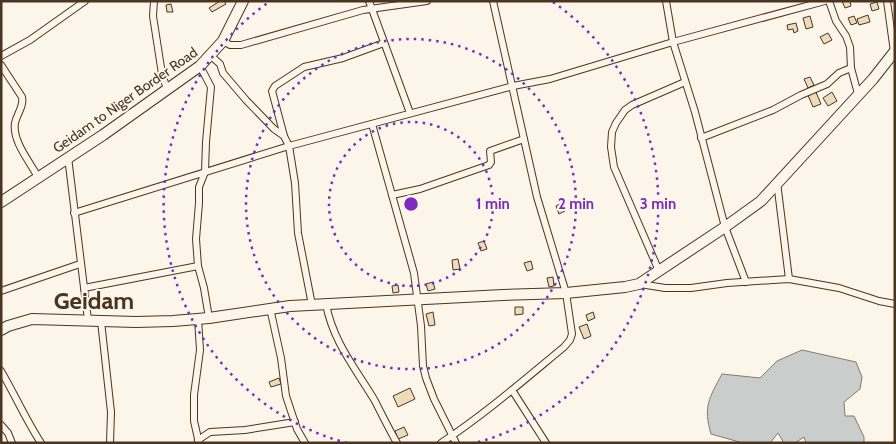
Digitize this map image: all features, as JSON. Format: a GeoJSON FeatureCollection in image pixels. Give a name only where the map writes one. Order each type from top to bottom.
{"type":"FeatureCollection","features":[{"type":"Feature","properties":{"kind":"main road","name":"Geidam to Niger Border Road"},"geometry":{"type":"LineString","coordinates":[[1,202],[200,66],[223,40],[244,1]]}},
{"type":"Feature","properties":{"kind":"main road"},"geometry":{"type":"LineString","coordinates":[[1,330],[32,319],[136,322],[198,319],[270,308],[566,293],[639,284],[761,201],[894,52]]}},
{"type":"Feature","properties":{"kind":"street"},"geometry":{"type":"LineString","coordinates":[[1,56],[30,40],[85,1]]}},
{"type":"Feature","properties":{"kind":"street"},"geometry":{"type":"LineString","coordinates":[[154,1],[153,16],[162,74],[167,89]]}},
{"type":"Feature","properties":{"kind":"street"},"geometry":{"type":"LineString","coordinates":[[369,1],[410,113]]}},
{"type":"Feature","properties":{"kind":"street"},"geometry":{"type":"LineString","coordinates":[[223,40],[230,45],[241,45],[372,9],[427,1]]}},
{"type":"Feature","properties":{"kind":"street"},"geometry":{"type":"LineString","coordinates":[[441,443],[482,415],[570,340],[572,334],[566,293],[537,197],[492,1]]}},
{"type":"Feature","properties":{"kind":"street"},"geometry":{"type":"LineString","coordinates":[[666,1],[673,42],[725,227],[746,282]]}},
{"type":"Feature","properties":{"kind":"street"},"geometry":{"type":"LineString","coordinates":[[74,213],[289,146],[513,86],[550,79],[673,42],[825,1]]}},
{"type":"Feature","properties":{"kind":"street"},"geometry":{"type":"LineString","coordinates":[[829,1],[836,21],[846,36],[850,47],[851,68],[858,94]]}},
{"type":"Feature","properties":{"kind":"street"},"geometry":{"type":"LineString","coordinates":[[887,1],[894,52]]}},
{"type":"Feature","properties":{"kind":"street"},"geometry":{"type":"LineString","coordinates":[[312,305],[298,233],[295,183],[289,146],[284,136],[272,91],[275,86],[304,67],[343,58],[384,43]]}},
{"type":"Feature","properties":{"kind":"street"},"geometry":{"type":"LineString","coordinates":[[210,55],[220,64],[224,73],[246,100],[274,129],[284,136]]}},
{"type":"Feature","properties":{"kind":"street"},"geometry":{"type":"LineString","coordinates":[[1,65],[24,103],[16,121],[14,132],[38,177]]}},
{"type":"Feature","properties":{"kind":"street"},"geometry":{"type":"LineString","coordinates":[[200,66],[212,87],[205,172],[199,187],[196,239],[198,266],[209,318]]}},
{"type":"Feature","properties":{"kind":"street"},"geometry":{"type":"LineString","coordinates":[[701,138],[773,110],[827,84],[839,73],[851,68]]}},
{"type":"Feature","properties":{"kind":"street"},"geometry":{"type":"LineString","coordinates":[[659,271],[614,167],[611,147],[612,132],[625,110],[632,105],[685,82]]}},
{"type":"Feature","properties":{"kind":"street"},"geometry":{"type":"LineString","coordinates":[[372,124],[414,273],[423,366],[426,378],[451,436],[456,443]]}},
{"type":"Feature","properties":{"kind":"street"},"geometry":{"type":"LineString","coordinates":[[392,195],[420,189],[489,165],[491,162],[490,152],[524,139]]}},
{"type":"Feature","properties":{"kind":"street"},"geometry":{"type":"LineString","coordinates":[[68,157],[88,320]]}},
{"type":"Feature","properties":{"kind":"street"},"geometry":{"type":"LineString","coordinates":[[778,182],[789,279]]}},
{"type":"Feature","properties":{"kind":"street"},"geometry":{"type":"LineString","coordinates":[[1,291],[80,264]]}},
{"type":"Feature","properties":{"kind":"street"},"geometry":{"type":"LineString","coordinates":[[84,288],[198,266]]}},
{"type":"Feature","properties":{"kind":"street"},"geometry":{"type":"LineString","coordinates":[[639,284],[665,288],[691,288],[789,279],[839,288],[878,301],[895,304]]}},
{"type":"Feature","properties":{"kind":"street"},"geometry":{"type":"LineString","coordinates":[[326,304],[328,318],[335,336],[397,443]]}},
{"type":"Feature","properties":{"kind":"street"},"geometry":{"type":"LineString","coordinates":[[270,308],[281,358],[286,396],[305,443]]}},
{"type":"Feature","properties":{"kind":"street"},"geometry":{"type":"LineString","coordinates":[[198,319],[200,350],[194,395],[194,420],[198,441],[210,432],[244,430],[295,422]]}},
{"type":"Feature","properties":{"kind":"street"},"geometry":{"type":"LineString","coordinates":[[101,321],[111,412],[110,443]]}},
{"type":"Feature","properties":{"kind":"street"},"geometry":{"type":"LineString","coordinates":[[1,371],[29,425],[41,443]]}},
{"type":"Feature","properties":{"kind":"street"},"geometry":{"type":"LineString","coordinates":[[512,390],[546,443]]}},
{"type":"Feature","properties":{"kind":"street"},"geometry":{"type":"LineString","coordinates":[[1,425],[8,433],[12,443]]}},
{"type":"Feature","properties":{"kind":"shaded area"},"geometry":{"type":"Polygon","coordinates":[[[802,350],[856,362],[862,377],[860,389],[844,402],[845,416],[854,416],[864,437],[864,443],[806,443],[804,437],[795,443],[784,443],[778,433],[770,443],[743,443],[711,434],[708,417],[709,403],[722,374],[760,378],[777,361],[802,350]]]}},
{"type":"Feature","properties":{"kind":"building"},"geometry":{"type":"Polygon","coordinates":[[[220,1],[224,1],[226,4],[212,12],[209,8],[220,1]]]}},
{"type":"Feature","properties":{"kind":"building"},"geometry":{"type":"Polygon","coordinates":[[[842,1],[850,1],[851,6],[845,8],[842,1]]]}},
{"type":"Feature","properties":{"kind":"building"},"geometry":{"type":"Polygon","coordinates":[[[877,2],[879,9],[872,11],[870,4],[877,2]]]}},
{"type":"Feature","properties":{"kind":"building"},"geometry":{"type":"Polygon","coordinates":[[[171,4],[173,12],[167,12],[166,5],[171,4]]]}},
{"type":"Feature","properties":{"kind":"building"},"geometry":{"type":"Polygon","coordinates":[[[868,15],[870,22],[859,25],[857,19],[868,15]]]}},
{"type":"Feature","properties":{"kind":"building"},"geometry":{"type":"Polygon","coordinates":[[[810,16],[813,27],[806,29],[803,18],[810,16]]]}},
{"type":"Feature","properties":{"kind":"building"},"geometry":{"type":"Polygon","coordinates":[[[854,16],[857,23],[851,25],[848,18],[854,16]]]}},
{"type":"Feature","properties":{"kind":"building"},"geometry":{"type":"Polygon","coordinates":[[[796,23],[798,31],[794,33],[793,29],[788,30],[787,25],[796,23]]]}},
{"type":"Feature","properties":{"kind":"building"},"geometry":{"type":"Polygon","coordinates":[[[828,33],[832,40],[824,44],[820,37],[828,33]]]}},
{"type":"Feature","properties":{"kind":"building"},"geometry":{"type":"Polygon","coordinates":[[[810,77],[814,85],[808,88],[804,79],[810,77]]]}},
{"type":"Feature","properties":{"kind":"building"},"geometry":{"type":"Polygon","coordinates":[[[815,90],[821,104],[813,107],[807,93],[815,90]]]}},
{"type":"Feature","properties":{"kind":"building"},"geometry":{"type":"Polygon","coordinates":[[[832,92],[837,101],[828,106],[823,98],[832,92]]]}},
{"type":"Feature","properties":{"kind":"building"},"geometry":{"type":"Polygon","coordinates":[[[562,203],[565,211],[559,214],[556,206],[562,203]]]}},
{"type":"Feature","properties":{"kind":"building"},"geometry":{"type":"Polygon","coordinates":[[[484,241],[487,249],[481,251],[478,243],[484,241]]]}},
{"type":"Feature","properties":{"kind":"building"},"geometry":{"type":"Polygon","coordinates":[[[458,259],[460,269],[453,270],[452,260],[458,259]]]}},
{"type":"Feature","properties":{"kind":"building"},"geometry":{"type":"Polygon","coordinates":[[[531,261],[533,269],[527,271],[524,263],[531,261]]]}},
{"type":"Feature","properties":{"kind":"building"},"geometry":{"type":"Polygon","coordinates":[[[553,277],[554,286],[549,287],[547,278],[553,277]]]}},
{"type":"Feature","properties":{"kind":"building"},"geometry":{"type":"Polygon","coordinates":[[[433,282],[435,289],[428,291],[426,284],[433,282]]]}},
{"type":"Feature","properties":{"kind":"building"},"geometry":{"type":"Polygon","coordinates":[[[398,285],[399,292],[393,293],[392,286],[398,285]]]}},
{"type":"Feature","properties":{"kind":"building"},"geometry":{"type":"Polygon","coordinates":[[[515,307],[523,307],[523,314],[515,315],[515,307]]]}},
{"type":"Feature","properties":{"kind":"building"},"geometry":{"type":"Polygon","coordinates":[[[433,312],[435,325],[429,326],[426,314],[433,312]]]}},
{"type":"Feature","properties":{"kind":"building"},"geometry":{"type":"Polygon","coordinates":[[[593,312],[595,318],[588,321],[586,315],[593,312]]]}},
{"type":"Feature","properties":{"kind":"building"},"geometry":{"type":"Polygon","coordinates":[[[587,324],[591,336],[584,339],[579,327],[587,324]]]}},
{"type":"Feature","properties":{"kind":"building"},"geometry":{"type":"Polygon","coordinates":[[[279,378],[281,384],[271,387],[269,382],[279,378]]]}},
{"type":"Feature","properties":{"kind":"building"},"geometry":{"type":"Polygon","coordinates":[[[410,388],[415,399],[398,407],[393,396],[410,388]]]}},
{"type":"Feature","properties":{"kind":"building"},"geometry":{"type":"Polygon","coordinates":[[[404,427],[408,435],[398,439],[395,431],[404,427]]]}},
{"type":"Feature","properties":{"kind":"district","name":"Geidam"},"geometry":{"type":"Point","coordinates":[94,301]}}]}
